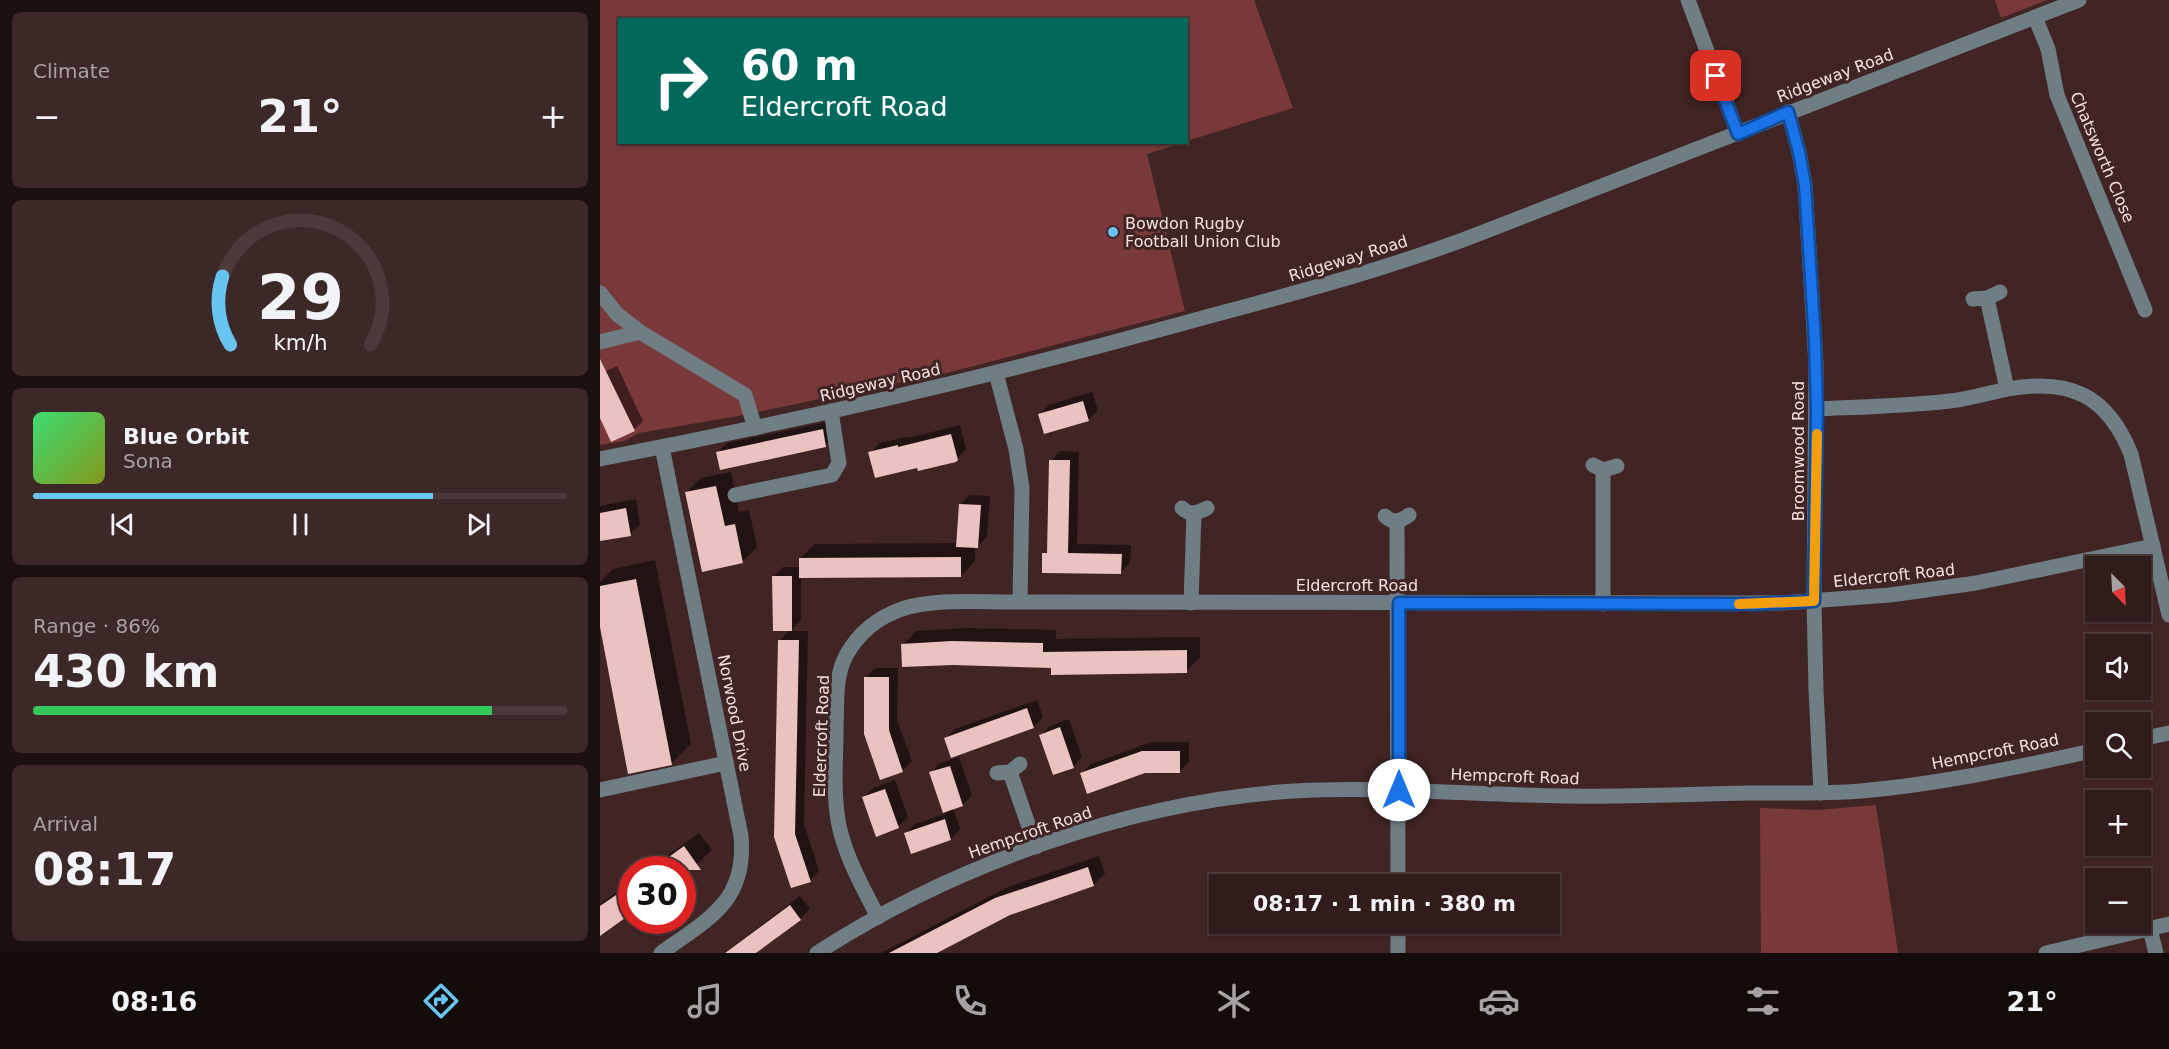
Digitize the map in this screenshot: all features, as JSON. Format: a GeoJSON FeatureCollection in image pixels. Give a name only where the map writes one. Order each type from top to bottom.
{"type":"FeatureCollection","features":[{"type":"Feature","properties":{"kind":"street"},"geometry":{"type":"LineString","coordinates":[[1688,0],[1738,134]]}},
{"type":"Feature","properties":{"kind":"street","name":"Ridgeway Road"},"geometry":{"type":"LineString","coordinates":[[600,459],[755,428],[996,374],[1394,264],[1461,241],[2079,0]]}},
{"type":"Feature","properties":{"kind":"street","name":"Chatsworth Close"},"geometry":{"type":"LineString","coordinates":[[2035,17],[2048,49],[2057,95],[2145,310]]}},
{"type":"Feature","properties":{"kind":"street","name":"Broomwood Road"},"geometry":{"type":"LineString","coordinates":[[1788,112],[1805,185],[1817,409],[1814,601],[1821,793]]}},
{"type":"Feature","properties":{"kind":"street"},"geometry":{"type":"LineString","coordinates":[[600,293],[617,314],[640,332],[745,395],[755,428]]}},
{"type":"Feature","properties":{"kind":"street"},"geometry":{"type":"LineString","coordinates":[[1987,296],[2007,389]]}},
{"type":"Feature","properties":{"kind":"street"},"geometry":{"type":"LineString","coordinates":[[600,342],[640,332]]}},
{"type":"Feature","properties":{"kind":"street"},"geometry":{"type":"LineString","coordinates":[[996,374],[1016,449],[1021,479],[1023,519],[1020,602]]}},
{"type":"Feature","properties":{"kind":"street"},"geometry":{"type":"LineString","coordinates":[[1817,409],[1949,401],[2037,385],[2062,387],[2085,397],[2111,417],[2123,435],[2131,454],[2169,615]]}},
{"type":"Feature","properties":{"kind":"street"},"geometry":{"type":"LineString","coordinates":[[735,495],[832,475],[839,463],[831,411]]}},
{"type":"Feature","properties":{"kind":"street","name":"Norwood Drive"},"geometry":{"type":"LineString","coordinates":[[661,953],[717,911],[732,892],[742,865],[741,836],[662,447]]}},
{"type":"Feature","properties":{"kind":"street"},"geometry":{"type":"LineString","coordinates":[[1603,604],[1605,467]]}},
{"type":"Feature","properties":{"kind":"street"},"geometry":{"type":"LineString","coordinates":[[1191,603],[1194,510]]}},
{"type":"Feature","properties":{"kind":"street"},"geometry":{"type":"LineString","coordinates":[[1397,518],[1398,874]]}},
{"type":"Feature","properties":{"kind":"street","name":"Eldercroft Road"},"geometry":{"type":"LineString","coordinates":[[878,917],[848,856],[840,833],[836,811],[837,690],[844,661],[853,645],[868,628],[889,614],[908,606],[926,603],[1020,602],[1757,604],[1890,595],[1976,583],[2153,546]]}},
{"type":"Feature","properties":{"kind":"street"},"geometry":{"type":"LineString","coordinates":[[2151,737],[2169,733]]}},
{"type":"Feature","properties":{"kind":"street","name":"Hempcroft Road"},"geometry":{"type":"LineString","coordinates":[[817,953],[878,917],[944,883],[1036,847],[1114,822],[1208,801],[1291,791],[1399,790],[1565,796],[1861,791],[1943,780],[2085,752]]}},
{"type":"Feature","properties":{"kind":"street"},"geometry":{"type":"LineString","coordinates":[[600,790],[726,764]]}},
{"type":"Feature","properties":{"kind":"street"},"geometry":{"type":"LineString","coordinates":[[1009,770],[1036,847]]}},
{"type":"Feature","properties":{"kind":"street"},"geometry":{"type":"LineString","coordinates":[[2151,929],[2169,924]]}},
{"type":"Feature","properties":{"kind":"street"},"geometry":{"type":"LineString","coordinates":[[2151,933],[2156,953]]}},
{"type":"Feature","properties":{"kind":"street"},"geometry":{"type":"LineString","coordinates":[[1398,934],[1398,953]]}},
{"type":"Feature","properties":{"kind":"street"},"geometry":{"type":"LineString","coordinates":[[2046,953],[2128,934]]}},
{"type":"Feature","properties":{"kind":"shaded area"},"geometry":{"type":"Polygon","coordinates":[[[600,0],[1254,0],[1293,108],[1188,141],[1188,18],[618,18],[618,144],[1179,144],[1147,154],[1185,311],[947,373],[738,416],[639,433],[624,441],[600,445],[600,0]]]}},
{"type":"Feature","properties":{"kind":"shaded area"},"geometry":{"type":"Polygon","coordinates":[[[1995,0],[2047,0],[2001,18],[1995,0]]]}},
{"type":"Feature","properties":{"kind":"shaded area"},"geometry":{"type":"Polygon","coordinates":[[[1876,805],[1898,953],[1761,953],[1760,808],[1817,810],[1876,805]]]}},
{"type":"Feature","properties":{"kind":"building"},"geometry":{"type":"Polygon","coordinates":[[[600,359],[635,431],[611,442],[600,418],[600,359]]]}},
{"type":"Feature","properties":{"kind":"building"},"geometry":{"type":"Polygon","coordinates":[[[1083,401],[1089,421],[1044,434],[1038,414],[1083,401]]]}},
{"type":"Feature","properties":{"kind":"building"},"geometry":{"type":"Polygon","coordinates":[[[823,429],[826,447],[720,470],[716,452],[823,429]]]}},
{"type":"Feature","properties":{"kind":"building"},"geometry":{"type":"Polygon","coordinates":[[[951,434],[958,460],[956,462],[875,478],[868,452],[951,434]]]}},
{"type":"Feature","properties":{"kind":"building"},"geometry":{"type":"Polygon","coordinates":[[[1049,460],[1070,460],[1068,553],[1122,554],[1121,574],[1042,573],[1042,553],[1047,553],[1049,460]]]}},
{"type":"Feature","properties":{"kind":"building"},"geometry":{"type":"Polygon","coordinates":[[[716,486],[725,526],[735,524],[743,563],[702,572],[685,492],[716,486]]]}},
{"type":"Feature","properties":{"kind":"building"},"geometry":{"type":"Polygon","coordinates":[[[959,504],[981,505],[978,548],[956,547],[959,504]]]}},
{"type":"Feature","properties":{"kind":"building"},"geometry":{"type":"Polygon","coordinates":[[[626,508],[631,536],[600,541],[600,513],[626,508]]]}},
{"type":"Feature","properties":{"kind":"building"},"geometry":{"type":"Polygon","coordinates":[[[961,557],[961,577],[799,578],[799,558],[961,557]]]}},
{"type":"Feature","properties":{"kind":"building"},"geometry":{"type":"Polygon","coordinates":[[[772,576],[792,576],[792,631],[773,631],[772,576]]]}},
{"type":"Feature","properties":{"kind":"building"},"geometry":{"type":"Polygon","coordinates":[[[636,579],[672,765],[628,774],[600,627],[600,586],[636,579]]]}},
{"type":"Feature","properties":{"kind":"building"},"geometry":{"type":"Polygon","coordinates":[[[778,640],[799,640],[795,834],[811,882],[791,888],[774,837],[778,640]]]}},
{"type":"Feature","properties":{"kind":"building"},"geometry":{"type":"Polygon","coordinates":[[[952,641],[1043,643],[1043,652],[1187,650],[1187,673],[1051,675],[1051,668],[953,665],[902,667],[901,644],[952,641]]]}},
{"type":"Feature","properties":{"kind":"building"},"geometry":{"type":"Polygon","coordinates":[[[864,677],[889,677],[889,730],[903,772],[880,780],[864,734],[864,677]]]}},
{"type":"Feature","properties":{"kind":"building"},"geometry":{"type":"Polygon","coordinates":[[[1027,708],[1034,728],[951,758],[944,738],[1027,708]]]}},
{"type":"Feature","properties":{"kind":"building"},"geometry":{"type":"Polygon","coordinates":[[[1060,727],[1074,768],[1053,775],[1039,735],[1060,727]]]}},
{"type":"Feature","properties":{"kind":"building"},"geometry":{"type":"Polygon","coordinates":[[[1142,751],[1180,751],[1180,773],[1145,773],[1087,794],[1080,773],[1142,751]]]}},
{"type":"Feature","properties":{"kind":"building"},"geometry":{"type":"Polygon","coordinates":[[[950,766],[963,806],[943,813],[929,772],[950,766]]]}},
{"type":"Feature","properties":{"kind":"building"},"geometry":{"type":"Polygon","coordinates":[[[885,789],[899,828],[876,837],[862,797],[885,789]]]}},
{"type":"Feature","properties":{"kind":"building"},"geometry":{"type":"Polygon","coordinates":[[[945,819],[951,840],[911,854],[904,833],[945,819]]]}},
{"type":"Feature","properties":{"kind":"building"},"geometry":{"type":"Polygon","coordinates":[[[684,846],[691,856],[670,856],[684,846]]]}},
{"type":"Feature","properties":{"kind":"building"},"geometry":{"type":"Polygon","coordinates":[[[1088,867],[1094,886],[1010,915],[937,953],[889,953],[995,898],[1088,867]]]}},
{"type":"Feature","properties":{"kind":"building"},"geometry":{"type":"Polygon","coordinates":[[[618,894],[618,923],[600,936],[600,906],[618,894]]]}},
{"type":"Feature","properties":{"kind":"building"},"geometry":{"type":"Polygon","coordinates":[[[790,905],[801,920],[756,953],[725,953],[790,905]]]}},
{"type":"Feature","properties":{"kind":"slow traffic"},"geometry":{"type":"LineString","coordinates":[[1739,604],[1814,601],[1817,434]]}},
{"type":"Feature","properties":{"kind":"place","name":"Bowdon Rugby Football Union Club"},"geometry":{"type":"Point","coordinates":[1113,232]}},
{"type":"Feature","properties":{"kind":"route"},"geometry":{"type":"LineString","coordinates":[[1399,790],[1399,603],[1757,604],[1814,601],[1816,364],[1804,172],[1788,112],[1738,134],[1716,76]]}}]}
